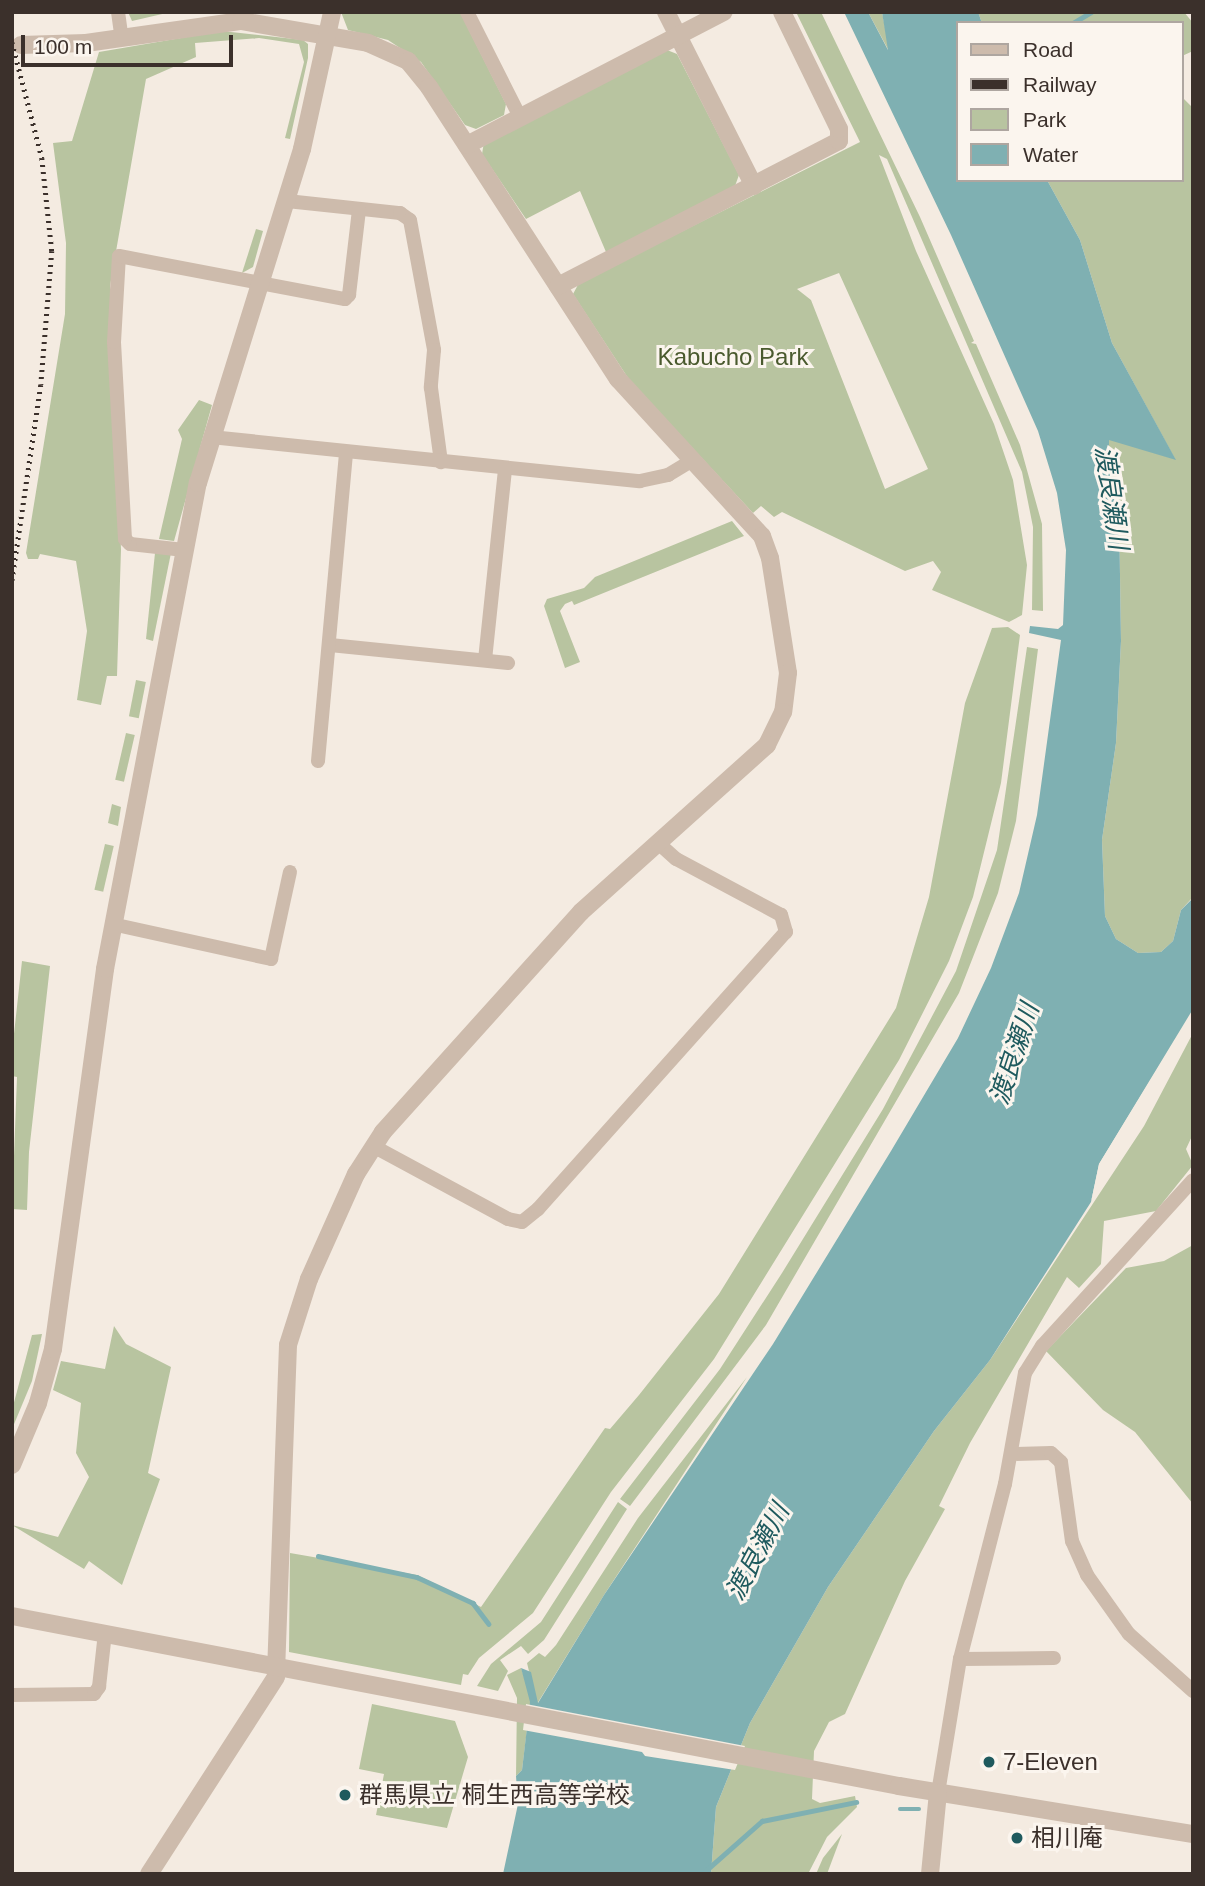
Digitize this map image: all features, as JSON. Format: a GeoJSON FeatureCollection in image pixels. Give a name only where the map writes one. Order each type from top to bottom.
{"type":"FeatureCollection","features":[{"type":"Feature","properties":{"kind":"street"},"geometry":{"type":"LineString","coordinates":[[118,12],[122,39]]}},
{"type":"Feature","properties":{"kind":"street"},"geometry":{"type":"LineString","coordinates":[[12,1465],[38,1403],[53,1349],[112,924],[184,550],[211,436],[287,201],[332,12]]}},
{"type":"Feature","properties":{"kind":"street"},"geometry":{"type":"LineString","coordinates":[[467,12],[519,115]]}},
{"type":"Feature","properties":{"kind":"street"},"geometry":{"type":"LineString","coordinates":[[666,12],[754,186]]}},
{"type":"Feature","properties":{"kind":"street"},"geometry":{"type":"LineString","coordinates":[[467,145],[519,115],[724,12]]}},
{"type":"Feature","properties":{"kind":"street"},"geometry":{"type":"LineString","coordinates":[[558,286],[833,146],[841,135],[782,12]]}},
{"type":"Feature","properties":{"kind":"street"},"geometry":{"type":"LineString","coordinates":[[16,45],[122,39],[241,21],[328,33],[384,48],[408,61],[467,145],[618,379],[690,462],[765,541],[784,638],[788,685],[783,712],[767,745],[572,922],[373,1146],[309,1279],[288,1345],[278,1667],[270,1689],[149,1874]]}},
{"type":"Feature","properties":{"kind":"street"},"geometry":{"type":"LineString","coordinates":[[287,201],[400,214],[410,220],[434,350],[431,388],[441,461]]}},
{"type":"Feature","properties":{"kind":"street"},"geometry":{"type":"LineString","coordinates":[[184,550],[130,544],[125,539],[114,342],[119,256],[345,299],[349,295],[359,210]]}},
{"type":"Feature","properties":{"kind":"street"},"geometry":{"type":"LineString","coordinates":[[211,436],[640,481],[668,475],[690,462]]}},
{"type":"Feature","properties":{"kind":"street"},"geometry":{"type":"LineString","coordinates":[[318,761],[346,452]]}},
{"type":"Feature","properties":{"kind":"street"},"geometry":{"type":"LineString","coordinates":[[485,660],[505,468]]}},
{"type":"Feature","properties":{"kind":"street"},"geometry":{"type":"LineString","coordinates":[[330,645],[508,663]]}},
{"type":"Feature","properties":{"kind":"street"},"geometry":{"type":"LineString","coordinates":[[373,1146],[508,1219],[522,1222],[538,1209],[786,932],[781,915],[676,859],[658,843]]}},
{"type":"Feature","properties":{"kind":"street"},"geometry":{"type":"LineString","coordinates":[[112,924],[271,959],[290,872]]}},
{"type":"Feature","properties":{"kind":"street"},"geometry":{"type":"LineString","coordinates":[[930,1874],[938,1793],[960,1659],[1012,1454],[1021,1384],[1033,1357],[1193,1180]]}},
{"type":"Feature","properties":{"kind":"street"},"geometry":{"type":"LineString","coordinates":[[1012,1454],[1051,1453],[1064,1466],[1072,1541],[1087,1575],[1129,1634],[1193,1691]]}},
{"type":"Feature","properties":{"kind":"street"},"geometry":{"type":"LineString","coordinates":[[12,1616],[938,1793],[1193,1835]]}},
{"type":"Feature","properties":{"kind":"street"},"geometry":{"type":"LineString","coordinates":[[12,1695],[94,1694],[99,1687],[105,1633]]}},
{"type":"Feature","properties":{"kind":"street"},"geometry":{"type":"LineString","coordinates":[[960,1659],[1054,1658]]}},
{"type":"Feature","properties":{"kind":"green space"},"geometry":{"type":"Polygon","coordinates":[[[128,12],[171,12],[132,21],[128,12]]]}},
{"type":"Feature","properties":{"kind":"green space"},"geometry":{"type":"Polygon","coordinates":[[[341,12],[460,12],[506,104],[504,115],[476,129],[465,125],[421,62],[388,40],[348,30],[341,12]]]}},
{"type":"Feature","properties":{"kind":"green space","name":"Kabucho Park"},"geometry":{"type":"Polygon","coordinates":[[[796,12],[821,12],[920,217],[974,341],[971,343],[976,344],[1020,445],[1042,524],[1043,611],[1032,610],[1033,527],[1022,472],[887,159],[879,155],[916,251],[994,424],[1013,480],[1027,565],[1022,615],[1009,622],[932,590],[941,572],[933,561],[905,571],[782,512],[774,517],[761,506],[753,513],[630,381],[573,294],[579,283],[860,142],[796,12]],[[839,273],[797,289],[811,300],[885,489],[928,469],[839,273]]]}},
{"type":"Feature","properties":{"kind":"green space"},"geometry":{"type":"Polygon","coordinates":[[[868,12],[882,12],[890,53],[868,12]]]}},
{"type":"Feature","properties":{"kind":"green space"},"geometry":{"type":"Polygon","coordinates":[[[978,12],[1184,12],[1193,23],[1193,51],[1184,55],[1184,21],[981,21],[978,12]]]}},
{"type":"Feature","properties":{"kind":"green space"},"geometry":{"type":"Polygon","coordinates":[[[222,31],[303,40],[308,44],[308,58],[290,139],[285,138],[304,62],[299,44],[259,38],[195,43],[196,57],[146,79],[110,286],[121,549],[117,676],[107,676],[101,705],[77,700],[87,631],[76,561],[40,554],[38,559],[28,559],[26,553],[65,314],[66,243],[53,143],[72,141],[99,52],[222,31]]]}},
{"type":"Feature","properties":{"kind":"green space"},"geometry":{"type":"Polygon","coordinates":[[[667,50],[677,54],[739,175],[735,186],[606,252],[580,191],[526,219],[482,154],[484,142],[667,50]]]}},
{"type":"Feature","properties":{"kind":"green space"},"geometry":{"type":"Polygon","coordinates":[[[1184,99],[1193,108],[1193,897],[1181,910],[1173,941],[1161,952],[1138,953],[1116,939],[1105,916],[1102,840],[1116,743],[1121,641],[1119,509],[1109,471],[1109,439],[1175,459],[1112,343],[1080,240],[1048,182],[1184,182],[1184,99]]]}},
{"type":"Feature","properties":{"kind":"green space"},"geometry":{"type":"Polygon","coordinates":[[[256,229],[263,231],[253,267],[242,273],[256,229]]]}},
{"type":"Feature","properties":{"kind":"green space"},"geometry":{"type":"Polygon","coordinates":[[[199,400],[212,405],[174,541],[159,539],[182,439],[178,430],[199,400]]]}},
{"type":"Feature","properties":{"kind":"green space"},"geometry":{"type":"Polygon","coordinates":[[[732,521],[744,536],[574,605],[572,601],[565,604],[560,611],[580,662],[565,668],[544,606],[547,599],[584,588],[595,577],[732,521]]]}},
{"type":"Feature","properties":{"kind":"green space"},"geometry":{"type":"Polygon","coordinates":[[[155,553],[171,553],[153,641],[146,639],[155,553]]]}},
{"type":"Feature","properties":{"kind":"green space"},"geometry":{"type":"Polygon","coordinates":[[[1008,627],[1020,635],[1001,783],[973,897],[949,961],[899,1060],[714,1359],[611,1492],[533,1613],[479,1658],[468,1675],[463,1674],[461,1685],[289,1652],[290,1553],[417,1575],[481,1607],[605,1428],[610,1429],[639,1395],[719,1294],[896,1008],[929,897],[965,703],[992,628],[1008,627]]]}},
{"type":"Feature","properties":{"kind":"green space"},"geometry":{"type":"Polygon","coordinates":[[[1027,647],[1038,649],[1016,821],[998,893],[959,993],[766,1325],[630,1506],[620,1499],[720,1369],[782,1273],[883,1109],[956,971],[997,850],[1027,647]]]}},
{"type":"Feature","properties":{"kind":"green space"},"geometry":{"type":"Polygon","coordinates":[[[136,680],[146,682],[139,718],[129,716],[136,680]]]}},
{"type":"Feature","properties":{"kind":"green space"},"geometry":{"type":"Polygon","coordinates":[[[126,733],[135,735],[124,782],[115,780],[126,733]]]}},
{"type":"Feature","properties":{"kind":"green space"},"geometry":{"type":"Polygon","coordinates":[[[112,804],[121,807],[118,826],[108,823],[112,804]]]}},
{"type":"Feature","properties":{"kind":"green space"},"geometry":{"type":"Polygon","coordinates":[[[105,844],[114,846],[103,892],[94,890],[105,844]]]}},
{"type":"Feature","properties":{"kind":"green space"},"geometry":{"type":"Polygon","coordinates":[[[22,961],[50,966],[29,1152],[27,1210],[12,1209],[17,1077],[12,1076],[12,1052],[22,961]]]}},
{"type":"Feature","properties":{"kind":"green space"},"geometry":{"type":"Polygon","coordinates":[[[1193,1033],[1193,1134],[1186,1149],[1193,1165],[1156,1211],[1104,1221],[1101,1264],[1079,1288],[1067,1277],[970,1443],[939,1506],[945,1509],[905,1581],[845,1714],[829,1722],[814,1751],[812,1799],[820,1803],[855,1796],[857,1807],[827,1837],[808,1874],[711,1874],[716,1807],[750,1723],[828,1587],[934,1431],[990,1360],[1144,1126],[1193,1033]]]}},
{"type":"Feature","properties":{"kind":"green space"},"geometry":{"type":"Polygon","coordinates":[[[1193,1245],[1193,1504],[1135,1432],[1103,1410],[1046,1351],[1126,1268],[1164,1261],[1193,1245]]]}},
{"type":"Feature","properties":{"kind":"green space"},"geometry":{"type":"Polygon","coordinates":[[[114,1326],[126,1344],[171,1367],[148,1473],[160,1479],[122,1585],[89,1561],[84,1569],[12,1525],[58,1537],[89,1477],[76,1453],[81,1403],[53,1390],[61,1361],[105,1369],[114,1326]]]}},
{"type":"Feature","properties":{"kind":"green space"},"geometry":{"type":"Polygon","coordinates":[[[42,1334],[32,1381],[12,1429],[12,1410],[32,1335],[42,1334]]]}},
{"type":"Feature","properties":{"kind":"green space"},"geometry":{"type":"Polygon","coordinates":[[[747,1377],[604,1595],[537,1704],[527,1663],[539,1653],[545,1657],[556,1645],[638,1518],[747,1377]]]}},
{"type":"Feature","properties":{"kind":"green space"},"geometry":{"type":"Polygon","coordinates":[[[618,1502],[627,1509],[544,1640],[528,1654],[521,1646],[500,1660],[508,1671],[498,1691],[477,1686],[491,1664],[541,1622],[618,1502]]]}},
{"type":"Feature","properties":{"kind":"green space"},"geometry":{"type":"Polygon","coordinates":[[[521,1668],[531,1697],[522,1770],[516,1776],[517,1698],[507,1675],[521,1668]]]}},
{"type":"Feature","properties":{"kind":"green space"},"geometry":{"type":"Polygon","coordinates":[[[372,1704],[455,1721],[468,1757],[447,1828],[376,1815],[384,1774],[359,1769],[372,1704]]]}},
{"type":"Feature","properties":{"kind":"green space"},"geometry":{"type":"Polygon","coordinates":[[[842,1834],[827,1874],[816,1874],[823,1858],[842,1834]]]}},
{"type":"Feature","properties":{"kind":"water","name":"渡良瀬川"},"geometry":{"type":"Polygon","coordinates":[[[844,12],[868,12],[888,50],[882,12],[978,12],[981,21],[956,21],[956,182],[1048,182],[1080,240],[1112,343],[1176,460],[1109,440],[1109,471],[1119,509],[1121,641],[1116,743],[1102,840],[1105,916],[1116,939],[1138,953],[1161,952],[1173,941],[1181,910],[1193,898],[1193,1009],[1099,1164],[1091,1202],[990,1360],[934,1431],[828,1587],[750,1723],[716,1807],[711,1874],[503,1874],[518,1804],[516,1776],[522,1770],[530,1702],[521,1668],[531,1672],[538,1703],[604,1595],[773,1344],[891,1151],[958,1038],[991,968],[1019,893],[1037,815],[1061,640],[1029,633],[1030,626],[1058,629],[1063,625],[1066,550],[1057,493],[1038,431],[951,235],[844,12]]]}},
{"type":"Feature","properties":{"kind":"pier"},"geometry":{"type":"Polygon","coordinates":[[[1191,1014],[1102,1165],[1091,1202],[1099,1164],[1191,1014]]]}},
{"type":"Feature","properties":{"kind":"pier"},"geometry":{"type":"Polygon","coordinates":[[[526,1704],[745,1746],[735,1770],[645,1756],[642,1752],[523,1730],[526,1704]]]}},
{"type":"Feature","properties":{"kind":"waterway"},"geometry":{"type":"LineString","coordinates":[[1076,21],[1091,12]]}},
{"type":"Feature","properties":{"kind":"waterway"},"geometry":{"type":"LineString","coordinates":[[318,1556],[417,1577],[473,1603],[489,1624]]}},
{"type":"Feature","properties":{"kind":"waterway"},"geometry":{"type":"LineString","coordinates":[[702,1874],[762,1821],[856,1802]]}},
{"type":"Feature","properties":{"kind":"waterway"},"geometry":{"type":"LineString","coordinates":[[900,1809],[919,1809]]}},
{"type":"Feature","properties":{"kind":"railway"},"geometry":{"type":"LineString","coordinates":[[12,42],[42,158],[52,251],[41,385],[12,581]]}},
{"type":"Feature","properties":{"kind":"place","name":"7-Eleven"},"geometry":{"type":"Point","coordinates":[989,1762]}},
{"type":"Feature","properties":{"kind":"place","name":"群馬県立 桐生西高等学校"},"geometry":{"type":"Point","coordinates":[345,1795]}},
{"type":"Feature","properties":{"kind":"place","name":"相川庵"},"geometry":{"type":"Point","coordinates":[1017,1838]}}]}
